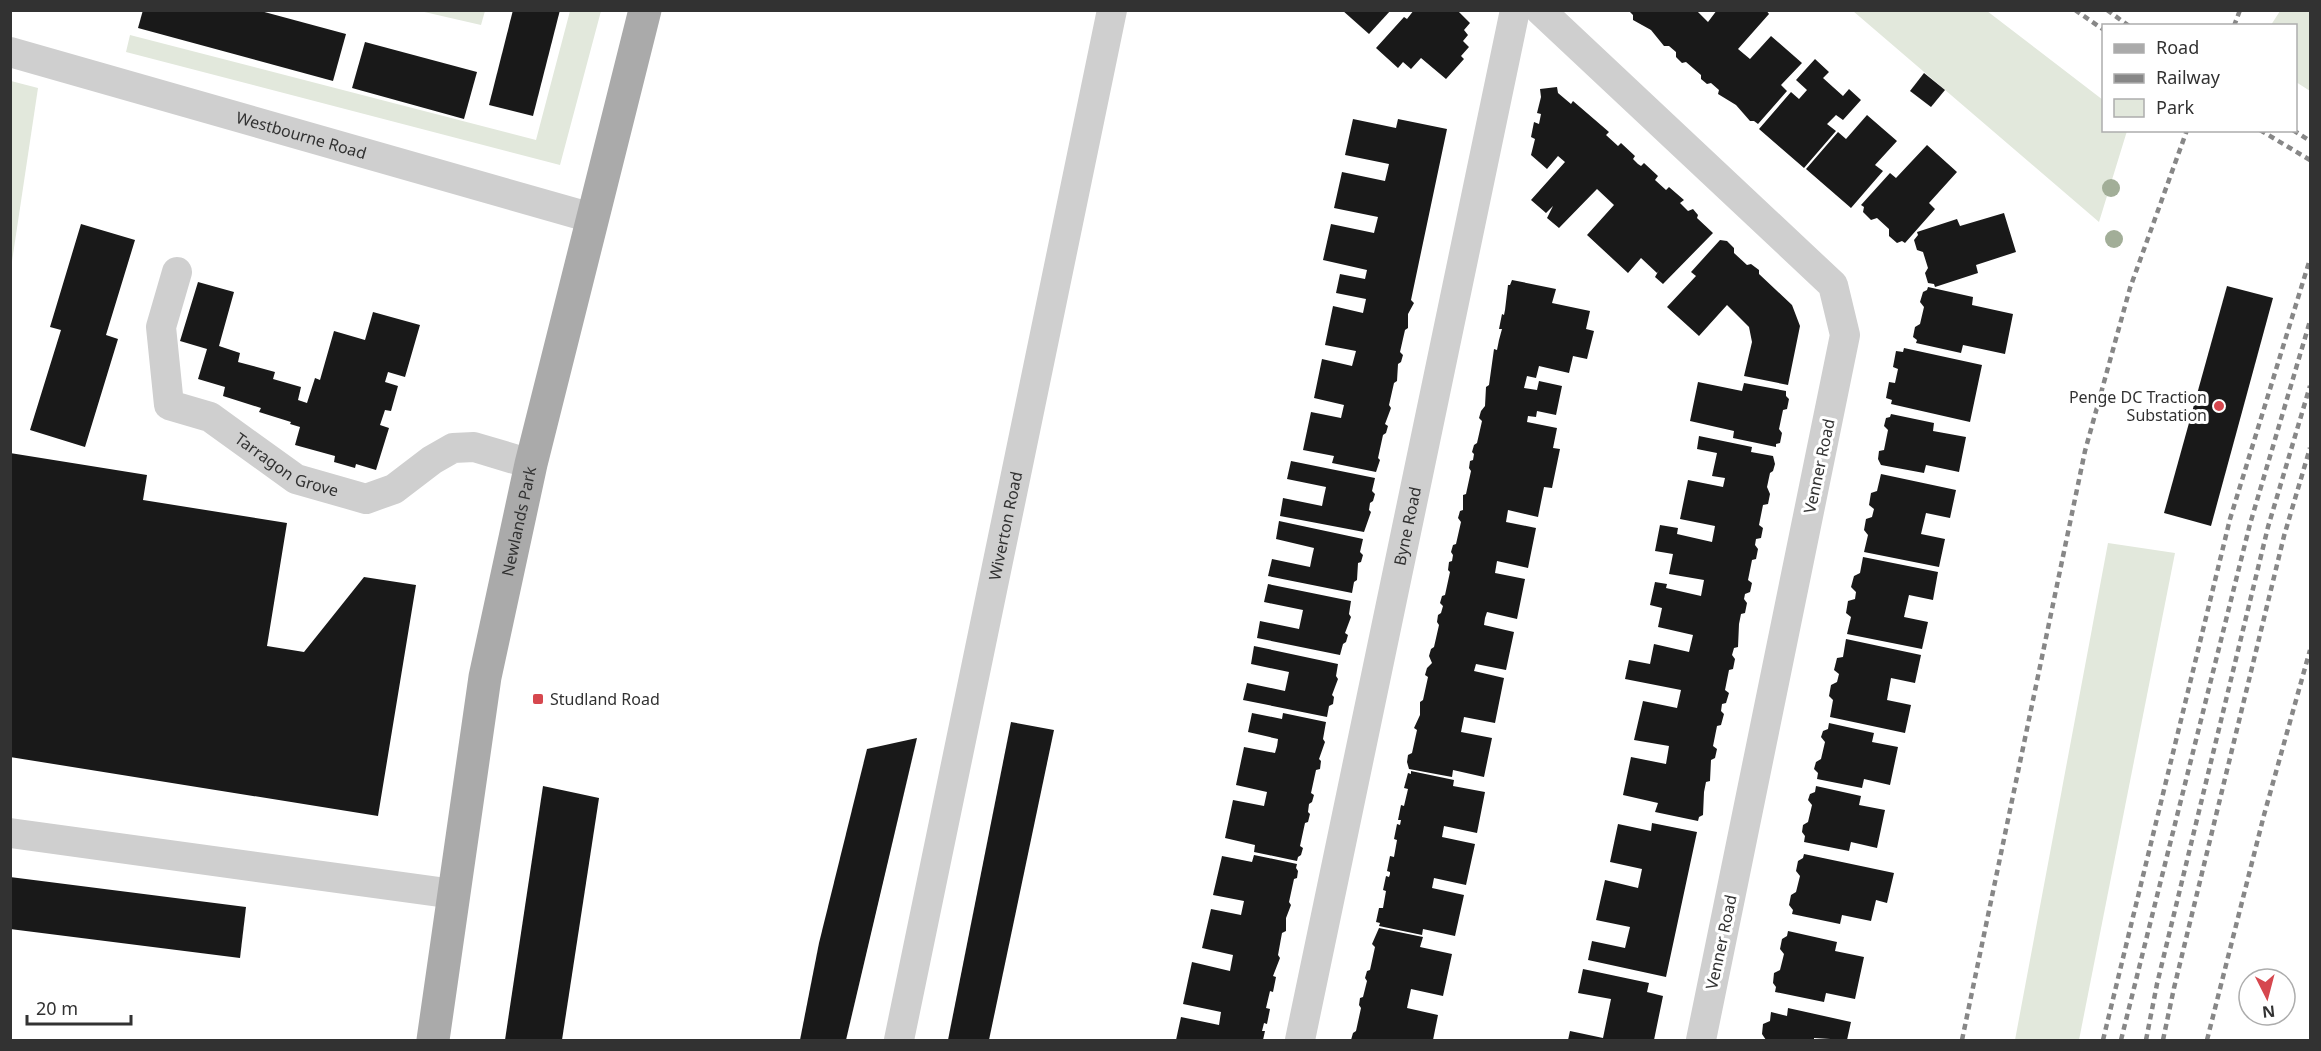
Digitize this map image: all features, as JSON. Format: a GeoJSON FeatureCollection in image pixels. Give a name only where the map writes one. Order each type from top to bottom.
{"type":"FeatureCollection","features":[{"type":"Feature","properties":{"kind":"main road","name":"Newlands Park"},"geometry":{"type":"LineString","coordinates":[[433,1041],[485,677],[531,464],[645,10]]}},
{"type":"Feature","properties":{"kind":"street","name":"Wiverton Road"},"geometry":{"type":"LineString","coordinates":[[899,1041],[1112,10]]}},
{"type":"Feature","properties":{"kind":"street","name":"Byne Road"},"geometry":{"type":"LineString","coordinates":[[1300,1041],[1515,10]]}},
{"type":"Feature","properties":{"kind":"street","name":"Venner Road"},"geometry":{"type":"LineString","coordinates":[[1540,10],[1833,285],[1845,335],[1701,1041]]}},
{"type":"Feature","properties":{"kind":"street","name":"Westbourne Road"},"geometry":{"type":"LineString","coordinates":[[10,52],[592,218]]}},
{"type":"Feature","properties":{"kind":"street","name":"Tarragon Grove"},"geometry":{"type":"LineString","coordinates":[[177,272],[161,327],[170,405],[210,417],[296,479],[366,499],[394,489],[432,460],[453,448],[474,447],[531,464]]}},
{"type":"Feature","properties":{"kind":"street"},"geometry":{"type":"LineString","coordinates":[[10,832],[454,894]]}},
{"type":"Feature","properties":{"kind":"green space"},"geometry":{"type":"Polygon","coordinates":[[[485,10],[481,25],[420,11],[485,10]]]}},
{"type":"Feature","properties":{"kind":"green space"},"geometry":{"type":"Polygon","coordinates":[[[570,11],[601,11],[560,165],[126,52],[130,35],[536,140],[570,11]]]}},
{"type":"Feature","properties":{"kind":"green space"},"geometry":{"type":"Polygon","coordinates":[[[1853,11],[1987,11],[2102,99],[2102,132],[2127,132],[2099,222],[1853,11]]]}},
{"type":"Feature","properties":{"kind":"green space"},"geometry":{"type":"Polygon","coordinates":[[[2280,11],[2310,11],[2310,91],[2297,83],[2297,24],[2272,24],[2280,11]]]}},
{"type":"Feature","properties":{"kind":"green space"},"geometry":{"type":"Polygon","coordinates":[[[10,81],[38,88],[11,268],[10,81]]]}},
{"type":"Feature","properties":{"kind":"green space"},"geometry":{"type":"Polygon","coordinates":[[[2108,543],[2175,553],[2079,1040],[2015,1040],[2108,543]]]}},
{"type":"Feature","properties":{"kind":"building"},"geometry":{"type":"Polygon","coordinates":[[[143,10],[257,10],[346,34],[333,81],[138,28],[143,10]]]}},
{"type":"Feature","properties":{"kind":"building"},"geometry":{"type":"Polygon","coordinates":[[[513,10],[560,10],[533,116],[489,105],[513,10]]]}},
{"type":"Feature","properties":{"kind":"building"},"geometry":{"type":"Polygon","coordinates":[[[1342,10],[1391,10],[1369,34],[1342,10]]]}},
{"type":"Feature","properties":{"kind":"building"},"geometry":{"type":"Polygon","coordinates":[[[1414,10],[1457,10],[1470,23],[1464,30],[1468,35],[1463,41],[1469,47],[1461,56],[1464,59],[1446,79],[1421,58],[1411,69],[1403,62],[1398,68],[1376,48],[1404,17],[1407,19],[1414,10]]]}},
{"type":"Feature","properties":{"kind":"building"},"geometry":{"type":"Polygon","coordinates":[[[1628,10],[1696,10],[1708,22],[1717,10],[1766,10],[1769,14],[1738,49],[1750,59],[1771,36],[1802,63],[1781,85],[1787,91],[1758,124],[1750,121],[1736,105],[1718,94],[1719,90],[1711,83],[1707,84],[1701,79],[1701,75],[1686,62],[1682,63],[1676,57],[1676,52],[1669,46],[1664,46],[1651,30],[1633,20],[1633,15],[1628,10]]]}},
{"type":"Feature","properties":{"kind":"building"},"geometry":{"type":"Polygon","coordinates":[[[365,42],[477,72],[464,119],[352,88],[365,42]]]}},
{"type":"Feature","properties":{"kind":"building"},"geometry":{"type":"Polygon","coordinates":[[[1815,59],[1829,72],[1823,78],[1843,96],[1849,89],[1861,100],[1843,120],[1836,115],[1827,124],[1836,131],[1804,168],[1759,129],[1791,92],[1799,99],[1807,90],[1796,80],[1815,59]]]}},
{"type":"Feature","properties":{"kind":"building"},"geometry":{"type":"Polygon","coordinates":[[[1924,73],[1945,90],[1931,107],[1910,91],[1924,73]]]}},
{"type":"Feature","properties":{"kind":"building"},"geometry":{"type":"Polygon","coordinates":[[[1557,87],[1558,93],[1571,104],[1573,101],[1609,132],[1606,135],[1618,146],[1621,143],[1635,156],[1633,159],[1638,164],[1641,166],[1644,163],[1658,176],[1655,180],[1666,190],[1669,187],[1684,200],[1680,203],[1688,211],[1693,209],[1698,215],[1697,218],[1713,233],[1663,284],[1655,277],[1659,270],[1657,273],[1641,258],[1628,273],[1587,235],[1614,205],[1597,189],[1559,228],[1547,218],[1553,206],[1546,213],[1531,200],[1565,162],[1558,156],[1547,169],[1531,155],[1535,139],[1531,137],[1534,122],[1539,124],[1541,114],[1537,113],[1541,97],[1540,89],[1557,87]]]}},
{"type":"Feature","properties":{"kind":"building"},"geometry":{"type":"Polygon","coordinates":[[[1867,115],[1897,141],[1875,165],[1883,171],[1851,208],[1806,169],[1838,132],[1846,139],[1867,115]]]}},
{"type":"Feature","properties":{"kind":"building"},"geometry":{"type":"Polygon","coordinates":[[[1353,119],[1396,128],[1398,119],[1447,129],[1411,300],[1414,303],[1408,314],[1408,328],[1405,330],[1400,352],[1403,355],[1398,364],[1397,381],[1394,383],[1389,405],[1391,408],[1385,424],[1388,426],[1383,435],[1376,472],[1332,463],[1334,456],[1303,450],[1311,412],[1341,418],[1344,405],[1314,398],[1322,359],[1352,366],[1356,351],[1325,345],[1333,306],[1363,313],[1366,299],[1336,293],[1340,274],[1365,279],[1367,270],[1323,260],[1331,224],[1374,233],[1378,217],[1334,208],[1342,172],[1385,181],[1389,164],[1345,155],[1353,119]]]}},
{"type":"Feature","properties":{"kind":"building"},"geometry":{"type":"Polygon","coordinates":[[[1927,145],[1957,172],[1929,203],[1935,209],[1905,243],[1902,241],[1897,243],[1889,236],[1889,229],[1877,218],[1871,220],[1863,212],[1864,207],[1861,205],[1890,173],[1896,178],[1927,145]]]}},
{"type":"Feature","properties":{"kind":"building"},"geometry":{"type":"Polygon","coordinates":[[[2004,213],[2016,252],[1976,265],[1978,273],[1935,287],[1934,284],[1928,283],[1925,273],[1928,268],[1923,252],[1917,250],[1914,240],[1918,235],[1917,232],[1957,219],[1960,226],[2004,213]]]}},
{"type":"Feature","properties":{"kind":"building"},"geometry":{"type":"Polygon","coordinates":[[[81,224],[135,240],[106,335],[118,339],[85,447],[30,430],[61,330],[50,327],[81,224]]]}},
{"type":"Feature","properties":{"kind":"building"},"geometry":{"type":"Polygon","coordinates":[[[1720,240],[1727,241],[1734,248],[1734,253],[1747,265],[1751,264],[1759,270],[1759,274],[1792,305],[1800,326],[1788,385],[1744,376],[1752,342],[1749,327],[1727,305],[1699,336],[1667,307],[1696,276],[1691,272],[1720,240]]]}},
{"type":"Feature","properties":{"kind":"building"},"geometry":{"type":"Polygon","coordinates":[[[1512,280],[1556,289],[1552,303],[1590,311],[1586,329],[1594,331],[1587,359],[1573,356],[1569,373],[1539,366],[1536,378],[1527,376],[1524,388],[1537,390],[1539,381],[1562,386],[1556,415],[1537,411],[1536,417],[1528,416],[1527,422],[1557,428],[1553,448],[1560,449],[1552,488],[1544,487],[1538,517],[1508,510],[1506,522],[1536,528],[1528,568],[1497,561],[1495,573],[1525,579],[1517,619],[1487,612],[1485,618],[1484,625],[1514,632],[1506,670],[1476,664],[1474,671],[1504,678],[1495,723],[1464,717],[1461,732],[1492,738],[1484,777],[1453,770],[1452,777],[1409,769],[1407,762],[1408,755],[1412,753],[1417,730],[1414,728],[1420,715],[1420,702],[1423,700],[1428,677],[1425,675],[1432,663],[1429,656],[1434,647],[1439,625],[1438,615],[1443,606],[1440,603],[1442,596],[1445,595],[1450,572],[1449,562],[1452,561],[1453,555],[1451,552],[1453,545],[1456,544],[1461,522],[1458,518],[1460,511],[1463,510],[1463,495],[1466,494],[1471,471],[1470,461],[1473,460],[1472,452],[1477,443],[1482,421],[1479,418],[1485,406],[1486,387],[1489,385],[1494,349],[1497,350],[1508,285],[1512,280]]]}},
{"type":"Feature","properties":{"kind":"building"},"geometry":{"type":"Polygon","coordinates":[[[198,282],[234,292],[219,346],[240,353],[238,362],[275,372],[273,379],[301,387],[298,400],[307,403],[315,378],[320,380],[334,331],[365,340],[373,312],[420,325],[405,377],[388,372],[385,382],[398,386],[391,411],[385,410],[380,425],[389,428],[376,470],[356,464],[355,468],[334,462],[335,456],[295,445],[300,427],[259,412],[261,408],[223,396],[225,387],[198,379],[207,349],[180,341],[198,282]]]}},
{"type":"Feature","properties":{"kind":"building","name":"Penge DC Traction Substation"},"geometry":{"type":"Polygon","coordinates":[[[2227,286],[2273,298],[2211,526],[2164,513],[2227,286]]]}},
{"type":"Feature","properties":{"kind":"building"},"geometry":{"type":"Polygon","coordinates":[[[1928,287],[1973,297],[1972,305],[2013,314],[2005,354],[1963,345],[1961,353],[1916,343],[1917,340],[1913,337],[1915,327],[1920,324],[1924,307],[1920,302],[1923,292],[1928,287]]]}},
{"type":"Feature","properties":{"kind":"building"},"geometry":{"type":"Polygon","coordinates":[[[1904,348],[1982,365],[1970,422],[1891,404],[1892,400],[1886,398],[1889,382],[1895,383],[1898,369],[1893,367],[1896,351],[1903,352],[1904,348]]]}},
{"type":"Feature","properties":{"kind":"building"},"geometry":{"type":"Polygon","coordinates":[[[1698,382],[1742,391],[1744,383],[1786,391],[1789,399],[1787,409],[1783,410],[1779,429],[1782,433],[1780,443],[1776,444],[1776,447],[1733,438],[1734,431],[1690,421],[1698,382]]]}},
{"type":"Feature","properties":{"kind":"building"},"geometry":{"type":"Polygon","coordinates":[[[1891,414],[1934,423],[1933,431],[1966,437],[1959,472],[1926,465],[1924,473],[1881,465],[1878,459],[1879,451],[1884,450],[1888,430],[1884,426],[1886,418],[1891,414]]]}},
{"type":"Feature","properties":{"kind":"building"},"geometry":{"type":"Polygon","coordinates":[[[1699,436],[1752,447],[1751,452],[1773,456],[1775,464],[1767,487],[1770,494],[1768,504],[1763,505],[1759,525],[1763,528],[1761,538],[1756,539],[1755,545],[1758,549],[1756,559],[1752,560],[1748,580],[1752,583],[1750,592],[1745,594],[1744,599],[1747,603],[1745,613],[1741,614],[1738,647],[1734,648],[1732,655],[1735,659],[1733,669],[1729,670],[1725,690],[1729,693],[1726,703],[1722,704],[1721,711],[1724,714],[1721,725],[1717,726],[1713,746],[1717,749],[1715,758],[1711,760],[1710,781],[1706,782],[1703,815],[1698,821],[1655,812],[1658,803],[1623,795],[1631,757],[1666,764],[1669,746],[1634,740],[1643,701],[1677,708],[1681,690],[1625,679],[1629,660],[1650,664],[1654,644],[1689,652],[1693,635],[1658,627],[1662,608],[1650,605],[1655,582],[1667,584],[1666,588],[1701,596],[1704,580],[1669,574],[1673,554],[1655,551],[1660,525],[1678,528],[1677,534],[1712,542],[1715,526],[1680,519],[1688,480],[1723,487],[1725,478],[1712,476],[1717,453],[1697,449],[1699,436]]]}},
{"type":"Feature","properties":{"kind":"building"},"geometry":{"type":"Polygon","coordinates":[[[10,453],[147,475],[143,500],[287,523],[267,646],[304,652],[364,577],[416,585],[378,816],[10,757],[10,453]]]}},
{"type":"Feature","properties":{"kind":"building"},"geometry":{"type":"Polygon","coordinates":[[[1291,461],[1375,478],[1372,491],[1375,494],[1370,503],[1371,512],[1364,532],[1280,516],[1283,498],[1322,506],[1326,487],[1287,479],[1291,461]]]}},
{"type":"Feature","properties":{"kind":"building"},"geometry":{"type":"Polygon","coordinates":[[[1881,474],[1956,490],[1950,518],[1926,513],[1921,534],[1945,539],[1939,567],[1864,552],[1868,535],[1864,530],[1866,519],[1872,517],[1874,509],[1869,505],[1871,493],[1877,491],[1881,474]]]}},
{"type":"Feature","properties":{"kind":"building"},"geometry":{"type":"Polygon","coordinates":[[[1279,521],[1363,539],[1360,552],[1363,555],[1361,562],[1358,563],[1357,580],[1354,582],[1352,593],[1268,576],[1272,559],[1310,567],[1314,548],[1276,539],[1279,521]]]}},
{"type":"Feature","properties":{"kind":"building"},"geometry":{"type":"Polygon","coordinates":[[[1863,557],[1938,572],[1933,600],[1909,595],[1904,617],[1928,622],[1922,649],[1847,634],[1851,617],[1846,613],[1848,601],[1855,599],[1856,592],[1851,587],[1854,576],[1860,573],[1863,557]]]}},
{"type":"Feature","properties":{"kind":"building"},"geometry":{"type":"Polygon","coordinates":[[[1268,584],[1351,601],[1349,614],[1351,617],[1345,633],[1348,635],[1340,655],[1257,638],[1260,621],[1299,629],[1303,610],[1264,602],[1268,584]]]}},
{"type":"Feature","properties":{"kind":"building"},"geometry":{"type":"Polygon","coordinates":[[[1846,639],[1921,655],[1915,683],[1891,678],[1887,700],[1911,705],[1905,733],[1830,717],[1833,700],[1829,696],[1831,685],[1837,682],[1839,674],[1834,670],[1837,658],[1843,657],[1846,639]]]}},
{"type":"Feature","properties":{"kind":"building"},"geometry":{"type":"Polygon","coordinates":[[[1254,646],[1338,664],[1336,676],[1338,679],[1332,695],[1333,704],[1329,706],[1327,717],[1243,700],[1247,683],[1285,691],[1289,672],[1251,664],[1254,646]]]}},
{"type":"Feature","properties":{"kind":"building"},"geometry":{"type":"Polygon","coordinates":[[[1252,713],[1282,719],[1283,713],[1326,722],[1323,739],[1325,742],[1319,759],[1320,769],[1316,770],[1311,793],[1314,795],[1309,804],[1310,814],[1308,822],[1305,823],[1300,846],[1303,848],[1297,861],[1254,852],[1255,845],[1225,838],[1233,800],[1264,806],[1267,792],[1236,785],[1244,747],[1275,753],[1277,746],[1278,739],[1248,732],[1252,713]]]}},
{"type":"Feature","properties":{"kind":"building"},"geometry":{"type":"Polygon","coordinates":[[[1011,722],[1054,730],[989,1040],[948,1040],[1011,722]]]}},
{"type":"Feature","properties":{"kind":"building"},"geometry":{"type":"Polygon","coordinates":[[[1829,723],[1874,733],[1872,742],[1898,747],[1890,785],[1864,779],[1862,788],[1817,779],[1818,773],[1814,769],[1816,762],[1821,759],[1825,742],[1821,737],[1823,731],[1828,729],[1829,723]]]}},
{"type":"Feature","properties":{"kind":"building"},"geometry":{"type":"Polygon","coordinates":[[[917,738],[846,1040],[800,1040],[819,943],[867,749],[917,738]]]}},
{"type":"Feature","properties":{"kind":"building"},"geometry":{"type":"Polygon","coordinates":[[[1411,771],[1454,780],[1453,786],[1485,792],[1477,833],[1444,826],[1442,837],[1475,844],[1466,885],[1434,878],[1432,888],[1464,895],[1455,936],[1423,929],[1422,935],[1379,926],[1380,923],[1376,922],[1379,908],[1383,908],[1386,891],[1383,890],[1386,876],[1389,877],[1390,874],[1387,871],[1390,856],[1394,857],[1397,824],[1400,825],[1401,820],[1398,820],[1401,805],[1404,806],[1408,789],[1404,788],[1408,773],[1411,774],[1411,771]]]}},
{"type":"Feature","properties":{"kind":"building"},"geometry":{"type":"Polygon","coordinates":[[[543,786],[599,798],[562,1040],[505,1040],[543,786]]]}},
{"type":"Feature","properties":{"kind":"building"},"geometry":{"type":"Polygon","coordinates":[[[1816,786],[1861,796],[1859,805],[1885,810],[1877,848],[1851,842],[1849,851],[1804,842],[1803,825],[1808,822],[1812,805],[1808,800],[1810,794],[1815,792],[1816,786]]]}},
{"type":"Feature","properties":{"kind":"building"},"geometry":{"type":"Polygon","coordinates":[[[1652,823],[1697,832],[1666,977],[1588,960],[1592,941],[1625,948],[1630,927],[1596,920],[1605,880],[1638,888],[1642,869],[1610,862],[1618,824],[1651,831],[1652,823]]]}},
{"type":"Feature","properties":{"kind":"building"},"geometry":{"type":"Polygon","coordinates":[[[1804,854],[1894,873],[1887,903],[1876,900],[1871,921],[1842,915],[1840,924],[1792,914],[1793,910],[1789,905],[1791,895],[1796,892],[1800,876],[1796,871],[1798,861],[1803,858],[1804,854]]]}},
{"type":"Feature","properties":{"kind":"building"},"geometry":{"type":"Polygon","coordinates":[[[1254,855],[1297,864],[1298,871],[1289,902],[1291,905],[1286,918],[1286,931],[1282,933],[1278,955],[1280,958],[1273,976],[1276,977],[1273,992],[1270,991],[1266,1008],[1270,1009],[1267,1024],[1264,1023],[1262,1031],[1265,1031],[1263,1040],[1176,1040],[1181,1017],[1219,1025],[1221,1012],[1183,1004],[1192,962],[1230,971],[1233,955],[1202,948],[1211,909],[1241,915],[1244,901],[1213,895],[1222,856],[1252,862],[1254,855]]]}},
{"type":"Feature","properties":{"kind":"building"},"geometry":{"type":"Polygon","coordinates":[[[10,877],[246,907],[240,958],[10,929],[10,877]]]}},
{"type":"Feature","properties":{"kind":"building"},"geometry":{"type":"Polygon","coordinates":[[[1379,928],[1423,937],[1420,947],[1452,954],[1443,996],[1411,989],[1407,1008],[1438,1015],[1433,1040],[1351,1040],[1356,1031],[1361,1008],[1360,998],[1363,997],[1367,981],[1365,978],[1367,971],[1370,970],[1375,947],[1372,944],[1379,928]]]}},
{"type":"Feature","properties":{"kind":"building"},"geometry":{"type":"Polygon","coordinates":[[[1788,931],[1837,942],[1835,951],[1864,957],[1855,999],[1826,993],[1824,1002],[1775,992],[1774,973],[1780,970],[1784,954],[1780,949],[1782,939],[1787,936],[1788,931]]]}},
{"type":"Feature","properties":{"kind":"building"},"geometry":{"type":"Polygon","coordinates":[[[1583,969],[1649,983],[1647,992],[1663,996],[1654,1040],[1568,1040],[1570,1031],[1603,1038],[1611,999],[1578,993],[1583,969]]]}},
{"type":"Feature","properties":{"kind":"building"},"geometry":{"type":"Polygon","coordinates":[[[1788,1008],[1851,1022],[1847,1040],[1814,1038],[1814,1040],[1766,1040],[1762,1034],[1763,1024],[1770,1021],[1771,1012],[1787,1016],[1788,1008]]]}},
{"type":"Feature","properties":{"kind":"railway"},"geometry":{"type":"LineString","coordinates":[[2075,10],[2102,29]]}},
{"type":"Feature","properties":{"kind":"railway"},"geometry":{"type":"LineString","coordinates":[[2107,10],[2126,24]]}},
{"type":"Feature","properties":{"kind":"railway"},"geometry":{"type":"LineString","coordinates":[[2235,24],[2240,10]]}},
{"type":"Feature","properties":{"kind":"railway"},"geometry":{"type":"LineString","coordinates":[[1962,1040],[2085,451],[2130,288],[2186,132]]}},
{"type":"Feature","properties":{"kind":"railway"},"geometry":{"type":"LineString","coordinates":[[2263,132],[2310,160]]}},
{"type":"Feature","properties":{"kind":"railway"},"geometry":{"type":"LineString","coordinates":[[2296,132],[2310,141]]}},
{"type":"Feature","properties":{"kind":"railway"},"geometry":{"type":"LineString","coordinates":[[2103,1040],[2230,519],[2310,259]]}},
{"type":"Feature","properties":{"kind":"railway"},"geometry":{"type":"LineString","coordinates":[[2121,1040],[2250,524],[2310,321]]}},
{"type":"Feature","properties":{"kind":"railway"},"geometry":{"type":"LineString","coordinates":[[2146,1040],[2157,984],[2268,527],[2310,386]]}},
{"type":"Feature","properties":{"kind":"railway"},"geometry":{"type":"LineString","coordinates":[[2163,1040],[2284,536],[2310,448]]}},
{"type":"Feature","properties":{"kind":"railway"},"geometry":{"type":"LineString","coordinates":[[2207,1040],[2264,815],[2310,650]]}},
{"type":"Feature","properties":{"kind":"place","name":"Penge DC Traction Substation"},"geometry":{"type":"Point","coordinates":[2219,406]}},
{"type":"Feature","properties":{"kind":"place","name":"Studland Road"},"geometry":{"type":"Point","coordinates":[538,699]}}]}
